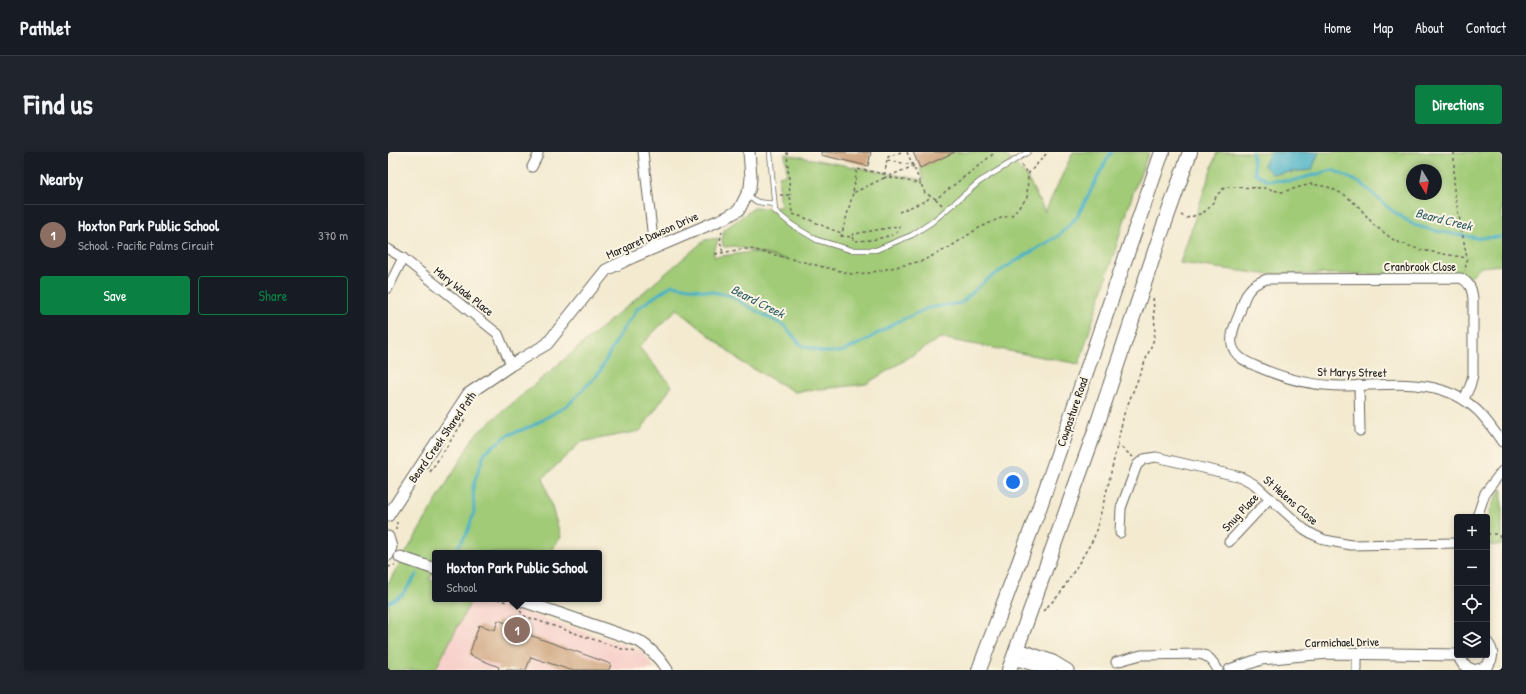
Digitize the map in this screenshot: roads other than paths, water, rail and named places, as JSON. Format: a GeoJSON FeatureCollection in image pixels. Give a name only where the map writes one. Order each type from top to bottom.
{"type":"FeatureCollection","features":[{"type":"Feature","properties":{"kind":"main road","name":"Cowpasture Road"},"geometry":{"type":"LineString","coordinates":[[979,670],[1040,506],[1162,152]]}},
{"type":"Feature","properties":{"kind":"main road"},"geometry":{"type":"LineString","coordinates":[[1012,659],[1094,434],[1158,242],[1190,152]]}},
{"type":"Feature","properties":{"kind":"street"},"geometry":{"type":"LineString","coordinates":[[532,167],[538,152]]}},
{"type":"Feature","properties":{"kind":"street"},"geometry":{"type":"LineString","coordinates":[[643,152],[654,248]]}},
{"type":"Feature","properties":{"kind":"street","name":"Margaret Dawson Drive"},"geometry":{"type":"LineString","coordinates":[[392,519],[468,394],[511,365],[547,344],[606,270],[727,217],[739,210],[750,188],[751,177],[749,152]]}},
{"type":"Feature","properties":{"kind":"street","name":"Mary Wade Place"},"geometry":{"type":"LineString","coordinates":[[388,249],[403,258],[498,334],[511,365]]}},
{"type":"Feature","properties":{"kind":"street"},"geometry":{"type":"LineString","coordinates":[[388,288],[403,258]]}},
{"type":"Feature","properties":{"kind":"street","name":"Cranbrook Close"},"geometry":{"type":"LineString","coordinates":[[1253,285],[1260,281],[1273,279],[1461,278],[1469,285],[1473,298],[1473,375],[1464,399]]}},
{"type":"Feature","properties":{"kind":"street","name":"St Marys Street"},"geometry":{"type":"LineString","coordinates":[[1253,285],[1244,298],[1232,336],[1231,343],[1236,353],[1242,358],[1252,364],[1292,379],[1329,385],[1420,385],[1444,390],[1464,399],[1488,422],[1502,442]]}},
{"type":"Feature","properties":{"kind":"street"},"geometry":{"type":"LineString","coordinates":[[1359,385],[1360,431]]}},
{"type":"Feature","properties":{"kind":"street","name":"St Helens Close"},"geometry":{"type":"LineString","coordinates":[[1120,533],[1121,508],[1134,470],[1140,461],[1149,457],[1156,457],[1241,477],[1254,484],[1304,529],[1331,542],[1351,545],[1454,543]]}},
{"type":"Feature","properties":{"kind":"street"},"geometry":{"type":"LineString","coordinates":[[1478,514],[1485,493],[1502,471]]}},
{"type":"Feature","properties":{"kind":"street","name":"Snug Place"},"geometry":{"type":"LineString","coordinates":[[1229,542],[1270,498]]}},
{"type":"Feature","properties":{"kind":"street"},"geometry":{"type":"LineString","coordinates":[[392,535],[390,542],[394,557],[432,568]]}},
{"type":"Feature","properties":{"kind":"street"},"geometry":{"type":"LineString","coordinates":[[515,602],[639,641],[651,649],[667,670]]}},
{"type":"Feature","properties":{"kind":"street","name":"Carmichael Drive"},"geometry":{"type":"LineString","coordinates":[[1230,670],[1253,661],[1268,658],[1330,653],[1454,655]]}},
{"type":"Feature","properties":{"kind":"street"},"geometry":{"type":"LineString","coordinates":[[1116,662],[1141,655],[1200,654],[1211,658],[1218,670]]}},
{"type":"Feature","properties":{"kind":"street"},"geometry":{"type":"LineString","coordinates":[[1357,654],[1357,670]]}},
{"type":"Feature","properties":{"kind":"street"},"geometry":{"type":"LineString","coordinates":[[1477,670],[1488,665],[1497,655]]}},
{"type":"Feature","properties":{"kind":"street"},"geometry":{"type":"LineString","coordinates":[[1460,658],[1465,666],[1474,670]]}},
{"type":"Feature","properties":{"kind":"street"},"geometry":{"type":"LineString","coordinates":[[1012,659],[1051,670]]}},
{"type":"Feature","properties":{"kind":"street"},"geometry":{"type":"LineString","coordinates":[[1012,659],[1053,661],[1068,670]]}},
{"type":"Feature","properties":{"kind":"lane"},"geometry":{"type":"LineString","coordinates":[[770,152],[775,211],[792,225],[817,240],[851,250],[876,250],[912,236],[932,222],[979,182],[1028,152]]}},
{"type":"Feature","properties":{"kind":"lane"},"geometry":{"type":"LineString","coordinates":[[746,196],[758,202],[774,204]]}},
{"type":"Feature","properties":{"kind":"water"},"geometry":{"type":"Polygon","coordinates":[[[1271,152],[1319,152],[1312,170],[1272,174],[1263,165],[1271,152]]]}},
{"type":"Feature","properties":{"kind":"waterway","name":"Beard Creek"},"geometry":{"type":"LineString","coordinates":[[456,550],[467,533],[474,512],[473,486],[485,452],[508,435],[532,426],[568,405],[599,373],[621,332],[638,308],[672,285],[729,295],[785,326],[801,345],[822,352],[841,352],[863,342],[895,323],[928,308],[961,303],[985,281],[1058,236],[1077,217],[1112,152]]}},
{"type":"Feature","properties":{"kind":"waterway","name":"Beard Creek"},"geometry":{"type":"LineString","coordinates":[[1252,152],[1255,173],[1266,180],[1291,181],[1333,170],[1362,184],[1390,209],[1414,225],[1436,231],[1477,238],[1502,237]]}},
{"type":"Feature","properties":{"kind":"waterway","name":"Beard Creek"},"geometry":{"type":"LineString","coordinates":[[388,603],[402,595],[417,574]]}},
{"type":"Feature","properties":{"kind":"place","name":"Hoxton Park Public School"},"geometry":{"type":"Point","coordinates":[517,630]}}]}
